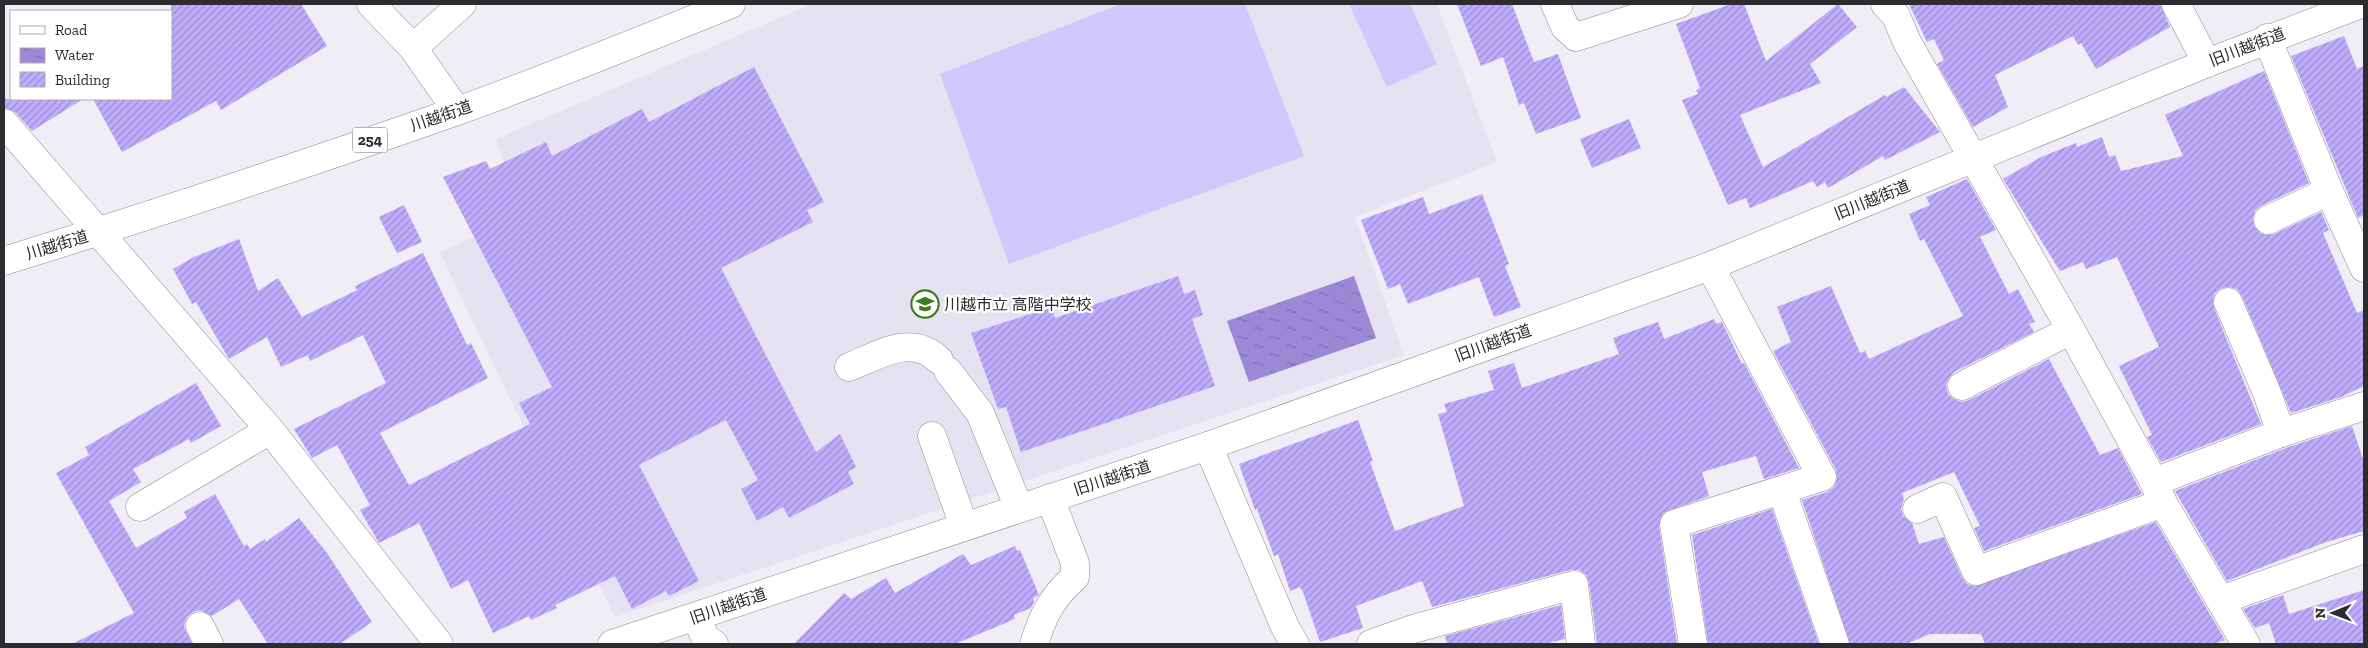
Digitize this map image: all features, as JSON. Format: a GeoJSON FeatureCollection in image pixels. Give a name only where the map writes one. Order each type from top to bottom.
{"type":"FeatureCollection","features":[{"type":"Feature","properties":{"kind":"main road"},"geometry":{"type":"LineString","coordinates":[[372,4],[413,48],[457,111]]}},
{"type":"Feature","properties":{"kind":"main road"},"geometry":{"type":"LineString","coordinates":[[413,48],[462,4]]}},
{"type":"Feature","properties":{"kind":"main road","name":"川越街道"},"geometry":{"type":"LineString","coordinates":[[4,261],[99,232],[457,111],[585,63],[731,4]]}},
{"type":"Feature","properties":{"kind":"main road"},"geometry":{"type":"LineString","coordinates":[[1555,4],[1565,27],[1576,37],[1679,4]]}},
{"type":"Feature","properties":{"kind":"main road"},"geometry":{"type":"LineString","coordinates":[[1885,4],[1896,16],[1907,42],[2071,330],[2159,493],[2246,644]]}},
{"type":"Feature","properties":{"kind":"main road"},"geometry":{"type":"LineString","coordinates":[[2176,4],[2207,63]]}},
{"type":"Feature","properties":{"kind":"main road","name":"旧川越街道"},"geometry":{"type":"LineString","coordinates":[[612,644],[1208,446],[1710,266],[2268,38],[2361,4]]}},
{"type":"Feature","properties":{"kind":"main road"},"geometry":{"type":"LineString","coordinates":[[2268,38],[2328,191],[2357,232],[2364,268]]}},
{"type":"Feature","properties":{"kind":"main road"},"geometry":{"type":"LineString","coordinates":[[4,123],[270,430],[439,644]]}},
{"type":"Feature","properties":{"kind":"main road"},"geometry":{"type":"LineString","coordinates":[[2268,220],[2328,191]]}},
{"type":"Feature","properties":{"kind":"main road"},"geometry":{"type":"LineString","coordinates":[[1692,644],[1674,524],[1822,477],[1710,266]]}},
{"type":"Feature","properties":{"kind":"main road"},"geometry":{"type":"LineString","coordinates":[[2228,302],[2267,393],[2281,433]]}},
{"type":"Feature","properties":{"kind":"main road"},"geometry":{"type":"LineString","coordinates":[[1962,386],[2071,330]]}},
{"type":"Feature","properties":{"kind":"main road"},"geometry":{"type":"LineString","coordinates":[[849,367],[893,350],[916,346],[929,351],[980,413],[1019,508]]}},
{"type":"Feature","properties":{"kind":"main road"},"geometry":{"type":"LineString","coordinates":[[1917,509],[1943,497],[1976,571],[2159,493],[2281,433],[2364,406]]}},
{"type":"Feature","properties":{"kind":"main road"},"geometry":{"type":"LineString","coordinates":[[140,507],[270,430]]}},
{"type":"Feature","properties":{"kind":"main road"},"geometry":{"type":"LineString","coordinates":[[932,436],[964,526]]}},
{"type":"Feature","properties":{"kind":"main road"},"geometry":{"type":"LineString","coordinates":[[1208,446],[1285,627],[1295,644]]}},
{"type":"Feature","properties":{"kind":"main road"},"geometry":{"type":"LineString","coordinates":[[1782,491],[1835,644]]}},
{"type":"Feature","properties":{"kind":"main road"},"geometry":{"type":"LineString","coordinates":[[1034,644],[1042,617],[1061,589],[1075,577],[1075,563],[1050,498]]}},
{"type":"Feature","properties":{"kind":"main road"},"geometry":{"type":"LineString","coordinates":[[2221,600],[2364,550]]}},
{"type":"Feature","properties":{"kind":"main road"},"geometry":{"type":"LineString","coordinates":[[1371,644],[1413,629],[1574,585],[1581,644]]}},
{"type":"Feature","properties":{"kind":"main road"},"geometry":{"type":"LineString","coordinates":[[697,617],[705,638],[714,644]]}},
{"type":"Feature","properties":{"kind":"shaded area","name":"川越市立 高階中学校"},"geometry":{"type":"Polygon","coordinates":[[[812,4],[1437,4],[1497,162],[1355,217],[1404,355],[615,617],[440,253],[522,214],[496,139],[812,4]]]}},
{"type":"Feature","properties":{"kind":"shaded area"},"geometry":{"type":"Polygon","coordinates":[[[1121,4],[1245,4],[1304,156],[1009,264],[940,74],[1121,4]]]}},
{"type":"Feature","properties":{"kind":"shaded area"},"geometry":{"type":"Polygon","coordinates":[[[1349,4],[1410,4],[1437,64],[1387,87],[1349,4]]]}},
{"type":"Feature","properties":{"kind":"water"},"geometry":{"type":"Polygon","coordinates":[[[1354,276],[1376,338],[1249,382],[1227,321],[1354,276]]]}},
{"type":"Feature","properties":{"kind":"building"},"geometry":{"type":"Polygon","coordinates":[[[171,4],[301,4],[327,46],[221,110],[216,101],[122,152],[94,100],[172,100],[171,4]]]}},
{"type":"Feature","properties":{"kind":"building"},"geometry":{"type":"Polygon","coordinates":[[[1457,4],[1512,4],[1534,62],[1558,54],[1581,118],[1536,134],[1524,103],[1519,105],[1503,57],[1481,66],[1457,4]]]}},
{"type":"Feature","properties":{"kind":"building"},"geometry":{"type":"Polygon","coordinates":[[[1731,4],[1744,4],[1766,61],[1838,4],[1857,27],[1810,64],[1821,83],[1740,115],[1763,167],[1885,95],[1886,97],[1904,87],[1940,132],[1885,160],[1883,156],[1828,188],[1825,182],[1817,187],[1813,181],[1750,208],[1746,198],[1728,205],[1682,100],[1698,94],[1696,90],[1700,88],[1676,24],[1731,4]]]}},
{"type":"Feature","properties":{"kind":"building"},"geometry":{"type":"Polygon","coordinates":[[[1909,4],[2160,4],[2170,27],[2096,69],[2081,43],[2078,45],[2073,36],[1995,75],[2008,107],[1973,127],[1937,64],[1944,60],[1934,39],[1927,42],[1909,4]]]}},
{"type":"Feature","properties":{"kind":"building"},"geometry":{"type":"Polygon","coordinates":[[[2344,36],[2357,69],[2364,66],[2364,215],[2358,218],[2291,56],[2344,36]]]}},
{"type":"Feature","properties":{"kind":"building"},"geometry":{"type":"Polygon","coordinates":[[[754,67],[824,202],[807,210],[813,222],[721,268],[816,452],[840,434],[856,467],[848,472],[854,484],[789,518],[783,507],[757,521],[741,489],[758,480],[726,420],[639,465],[699,581],[669,596],[666,591],[632,609],[615,576],[555,605],[557,608],[531,620],[529,616],[493,633],[468,580],[451,589],[419,523],[379,543],[360,510],[370,505],[337,445],[312,458],[294,429],[386,383],[363,335],[310,361],[308,355],[281,367],[267,337],[229,359],[196,302],[192,304],[173,269],[194,257],[239,239],[258,291],[278,278],[302,317],[357,290],[355,286],[423,253],[467,345],[471,343],[488,378],[380,433],[409,485],[530,424],[519,403],[552,387],[443,177],[486,161],[490,169],[546,142],[552,156],[642,109],[649,122],[754,67]]]}},
{"type":"Feature","properties":{"kind":"building"},"geometry":{"type":"Polygon","coordinates":[[[2264,71],[2309,183],[2261,206],[2255,211],[2253,218],[2254,226],[2260,233],[2266,235],[2274,234],[2321,212],[2329,230],[2323,233],[2357,313],[2364,310],[2364,386],[2341,397],[2291,413],[2242,296],[2237,289],[2230,287],[2222,288],[2215,293],[2213,300],[2214,308],[2261,424],[2161,462],[2147,437],[2152,435],[2119,366],[2159,347],[2117,257],[2086,269],[2083,262],[2060,271],[2003,179],[2041,157],[2076,143],[2077,147],[2102,137],[2109,157],[2115,155],[2121,171],[2183,156],[2165,115],[2264,71]]]}},
{"type":"Feature","properties":{"kind":"building"},"geometry":{"type":"Polygon","coordinates":[[[4,99],[81,100],[32,131],[15,112],[4,108],[4,99]]]}},
{"type":"Feature","properties":{"kind":"building"},"geometry":{"type":"Polygon","coordinates":[[[1629,119],[1641,148],[1592,168],[1580,139],[1629,119]]]}},
{"type":"Feature","properties":{"kind":"building"},"geometry":{"type":"Polygon","coordinates":[[[1967,179],[1996,230],[1980,237],[2009,294],[2018,289],[2035,322],[2029,324],[2034,332],[1954,372],[1946,385],[1948,394],[1962,402],[1969,400],[2049,359],[2100,455],[2118,448],[2142,494],[1984,551],[1974,528],[1980,526],[1954,472],[1902,493],[1904,500],[1901,508],[1903,516],[1912,523],[1919,544],[1944,537],[1962,577],[1967,584],[1974,586],[2156,522],[2225,640],[2213,644],[1985,644],[1981,634],[1930,634],[1906,644],[1850,644],[1802,500],[1827,492],[1834,487],[1837,479],[1836,470],[1773,351],[1791,342],[1777,307],[1831,286],[1860,353],[1865,351],[1869,359],[1963,316],[1924,239],[1920,241],[1909,214],[1930,205],[1926,197],[1967,179]]]}},
{"type":"Feature","properties":{"kind":"building"},"geometry":{"type":"Polygon","coordinates":[[[1482,194],[1509,264],[1505,266],[1521,307],[1494,317],[1479,277],[1408,304],[1400,284],[1388,289],[1361,220],[1423,197],[1429,214],[1482,194]]]}},
{"type":"Feature","properties":{"kind":"building"},"geometry":{"type":"Polygon","coordinates":[[[404,205],[422,242],[397,253],[379,217],[404,205]]]}},
{"type":"Feature","properties":{"kind":"building"},"geometry":{"type":"Polygon","coordinates":[[[1178,276],[1184,294],[1195,290],[1203,315],[1192,319],[1215,386],[1021,452],[1006,407],[998,409],[971,333],[1052,307],[1055,318],[1178,276]]]}},
{"type":"Feature","properties":{"kind":"building"},"geometry":{"type":"Polygon","coordinates":[[[1714,319],[1716,324],[1722,322],[1742,364],[1744,363],[1799,468],[1764,479],[1756,456],[1702,472],[1709,496],[1663,513],[1659,526],[1677,644],[1597,644],[1589,583],[1586,575],[1579,570],[1570,570],[1432,607],[1422,581],[1356,606],[1363,628],[1320,642],[1303,592],[1300,587],[1290,591],[1278,554],[1274,556],[1239,464],[1358,420],[1373,461],[1370,462],[1395,531],[1464,506],[1438,414],[1447,412],[1444,404],[1494,390],[1488,371],[1514,363],[1522,388],[1619,354],[1613,338],[1658,322],[1664,339],[1714,319]]]}},
{"type":"Feature","properties":{"kind":"building"},"geometry":{"type":"Polygon","coordinates":[[[196,383],[221,426],[191,443],[189,439],[133,469],[141,482],[109,501],[136,548],[187,518],[184,512],[215,494],[244,546],[247,544],[250,549],[265,539],[266,542],[299,518],[327,553],[372,622],[340,644],[268,644],[239,599],[212,616],[200,610],[193,612],[187,617],[184,626],[192,644],[72,644],[134,613],[56,473],[89,455],[85,447],[196,383]]]}},
{"type":"Feature","properties":{"kind":"building"},"geometry":{"type":"Polygon","coordinates":[[[2352,426],[2364,462],[2364,531],[2326,542],[2227,581],[2175,491],[2286,448],[2352,426]]]}},
{"type":"Feature","properties":{"kind":"building"},"geometry":{"type":"Polygon","coordinates":[[[1772,509],[1819,644],[1708,644],[1692,535],[1772,509]]]}},
{"type":"Feature","properties":{"kind":"building"},"geometry":{"type":"Polygon","coordinates":[[[1015,546],[1017,551],[1020,550],[1039,595],[1033,598],[1034,602],[1031,608],[1014,615],[1015,619],[955,644],[794,644],[844,593],[851,599],[886,578],[895,593],[963,554],[971,565],[1015,546]]]}},
{"type":"Feature","properties":{"kind":"building"},"geometry":{"type":"Polygon","coordinates":[[[2364,590],[2364,644],[2276,644],[2269,623],[2255,628],[2243,609],[2283,595],[2289,614],[2364,590]]]}},
{"type":"Feature","properties":{"kind":"building"},"geometry":{"type":"Polygon","coordinates":[[[1561,605],[1565,639],[1544,644],[1447,644],[1445,636],[1561,605]]]}},
{"type":"Feature","properties":{"kind":"place","name":"川越市立 高階中学校"},"geometry":{"type":"Point","coordinates":[925,304]}}]}
